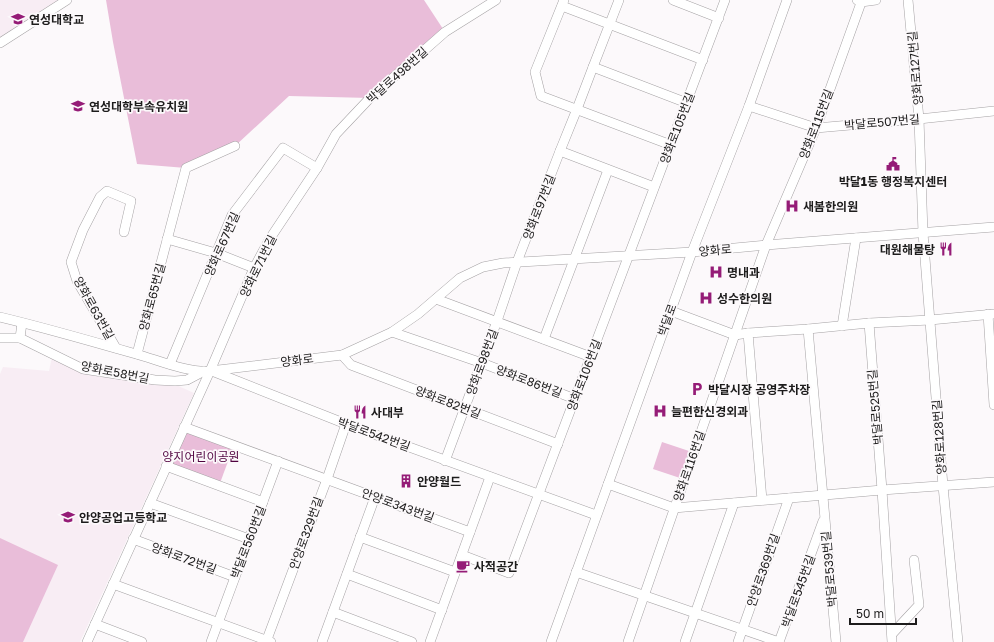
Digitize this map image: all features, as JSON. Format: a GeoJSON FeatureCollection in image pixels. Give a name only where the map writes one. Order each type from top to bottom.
{"type":"FeatureCollection","features":[{"type":"Feature","properties":{"kind":"street"},"geometry":{"type":"LineString","coordinates":[[0,43],[66,0]]}},
{"type":"Feature","properties":{"kind":"street","name":"박달로498번길"},"geometry":{"type":"LineString","coordinates":[[317,168],[336,134],[370,98],[445,32],[496,0]]}},
{"type":"Feature","properties":{"kind":"street","name":"양화로97번길"},"geometry":{"type":"LineString","coordinates":[[517,262],[619,0]]}},
{"type":"Feature","properties":{"kind":"street"},"geometry":{"type":"LineString","coordinates":[[673,0],[719,18]]}},
{"type":"Feature","properties":{"kind":"street","name":"양화로105번길"},"geometry":{"type":"LineString","coordinates":[[629,256],[725,0]]}},
{"type":"Feature","properties":{"kind":"street","name":"박달로"},"geometry":{"type":"LineString","coordinates":[[551,642],[670,311],[749,106],[787,0]]}},
{"type":"Feature","properties":{"kind":"street"},"geometry":{"type":"LineString","coordinates":[[860,1],[876,0]]}},
{"type":"Feature","properties":{"kind":"street","name":"양화로127번길"},"geometry":{"type":"LineString","coordinates":[[908,0],[919,119],[923,233]]}},
{"type":"Feature","properties":{"kind":"street","name":"양화로115번길"},"geometry":{"type":"LineString","coordinates":[[766,245],[816,128],[860,1]]}},
{"type":"Feature","properties":{"kind":"street"},"geometry":{"type":"LineString","coordinates":[[671,145],[541,96],[536,72],[563,3],[610,24],[703,60]]}},
{"type":"Feature","properties":{"kind":"street"},"geometry":{"type":"LineString","coordinates":[[593,67],[686,103]]}},
{"type":"Feature","properties":{"kind":"street","name":"박달로507번길"},"geometry":{"type":"LineString","coordinates":[[749,106],[816,128],[994,111]]}},
{"type":"Feature","properties":{"kind":"street","name":"양화로65번길"},"geometry":{"type":"LineString","coordinates":[[137,354],[186,168],[235,146]]}},
{"type":"Feature","properties":{"kind":"street","name":"양화로67번길"},"geometry":{"type":"LineString","coordinates":[[170,364],[232,215],[283,148],[317,168]]}},
{"type":"Feature","properties":{"kind":"street"},"geometry":{"type":"LineString","coordinates":[[560,151],[654,187]]}},
{"type":"Feature","properties":{"kind":"street","name":"양화로71번길"},"geometry":{"type":"LineString","coordinates":[[207,371],[254,268],[269,240],[317,168]]}},
{"type":"Feature","properties":{"kind":"street"},"geometry":{"type":"LineString","coordinates":[[544,338],[608,170]]}},
{"type":"Feature","properties":{"kind":"street","name":"양화로63번길"},"geometry":{"type":"LineString","coordinates":[[116,348],[76,281],[71,262],[86,224],[100,197],[107,191],[131,201],[124,232]]}},
{"type":"Feature","properties":{"kind":"street","name":"양화로"},"geometry":{"type":"LineString","coordinates":[[0,317],[116,348],[187,369],[207,371],[342,355],[392,332],[418,314],[460,278],[484,267],[503,263],[692,252],[994,227]]}},
{"type":"Feature","properties":{"kind":"street","name":"양화로128번길"},"geometry":{"type":"LineString","coordinates":[[923,233],[943,486],[958,642]]}},
{"type":"Feature","properties":{"kind":"street"},"geometry":{"type":"LineString","coordinates":[[842,326],[856,238]]}},
{"type":"Feature","properties":{"kind":"street"},"geometry":{"type":"LineString","coordinates":[[167,240],[216,253],[254,268]]}},
{"type":"Feature","properties":{"kind":"street","name":"양화로116번길"},"geometry":{"type":"LineString","coordinates":[[628,642],[766,245]]}},
{"type":"Feature","properties":{"kind":"street","name":"양화로106번길"},"geometry":{"type":"LineString","coordinates":[[539,494],[629,256]]}},
{"type":"Feature","properties":{"kind":"street","name":"양화로98번길"},"geometry":{"type":"LineString","coordinates":[[445,461],[482,363],[517,262]]}},
{"type":"Feature","properties":{"kind":"street"},"geometry":{"type":"LineString","coordinates":[[436,298],[591,357]]}},
{"type":"Feature","properties":{"kind":"street"},"geometry":{"type":"LineString","coordinates":[[670,311],[735,335],[991,314],[994,405]]}},
{"type":"Feature","properties":{"kind":"street"},"geometry":{"type":"LineString","coordinates":[[0,338],[20,338],[22,323]]}},
{"type":"Feature","properties":{"kind":"street","name":"박달로525번길"},"geometry":{"type":"LineString","coordinates":[[869,323],[882,490]]}},
{"type":"Feature","properties":{"kind":"street"},"geometry":{"type":"LineString","coordinates":[[808,329],[822,495]]}},
{"type":"Feature","properties":{"kind":"street","name":"양화로86번길"},"geometry":{"type":"LineString","coordinates":[[392,332],[482,363],[575,399]]}},
{"type":"Feature","properties":{"kind":"street"},"geometry":{"type":"LineString","coordinates":[[748,333],[762,500]]}},
{"type":"Feature","properties":{"kind":"street","name":"양화로58번길"},"geometry":{"type":"LineString","coordinates":[[20,338],[83,369],[155,380],[174,381],[187,380],[207,371]]}},
{"type":"Feature","properties":{"kind":"street","name":"양화로82번길"},"geometry":{"type":"LineString","coordinates":[[342,355],[351,365],[558,444]]}},
{"type":"Feature","properties":{"kind":"street"},"geometry":{"type":"LineString","coordinates":[[87,642],[184,427],[207,371]]}},
{"type":"Feature","properties":{"kind":"street","name":"박달로542번길"},"geometry":{"type":"LineString","coordinates":[[207,371],[445,461],[596,515]]}},
{"type":"Feature","properties":{"kind":"street","name":"안양로329번길"},"geometry":{"type":"LineString","coordinates":[[268,642],[346,424]]}},
{"type":"Feature","properties":{"kind":"street"},"geometry":{"type":"LineString","coordinates":[[184,427],[327,479]]}},
{"type":"Feature","properties":{"kind":"street","name":"박달로560번길"},"geometry":{"type":"LineString","coordinates":[[210,642],[278,462]]}},
{"type":"Feature","properties":{"kind":"street"},"geometry":{"type":"LineString","coordinates":[[166,466],[263,502]]}},
{"type":"Feature","properties":{"kind":"street"},"geometry":{"type":"LineString","coordinates":[[430,642],[490,477]]}},
{"type":"Feature","properties":{"kind":"street","name":"안양로343번길"},"geometry":{"type":"LineString","coordinates":[[327,479],[470,532]]}},
{"type":"Feature","properties":{"kind":"street"},"geometry":{"type":"LineString","coordinates":[[608,484],[674,508],[994,482]]}},
{"type":"Feature","properties":{"kind":"street"},"geometry":{"type":"LineString","coordinates":[[882,490],[892,638]]}},
{"type":"Feature","properties":{"kind":"street"},"geometry":{"type":"LineString","coordinates":[[462,555],[509,573],[539,494]]}},
{"type":"Feature","properties":{"kind":"street","name":"박달로539번길"},"geometry":{"type":"LineString","coordinates":[[822,495],[836,642]]}},
{"type":"Feature","properties":{"kind":"street"},"geometry":{"type":"LineString","coordinates":[[322,642],[375,496]]}},
{"type":"Feature","properties":{"kind":"street","name":"안양로369번길"},"geometry":{"type":"LineString","coordinates":[[738,642],[789,498]]}},
{"type":"Feature","properties":{"kind":"street"},"geometry":{"type":"LineString","coordinates":[[150,503],[249,539]]}},
{"type":"Feature","properties":{"kind":"street"},"geometry":{"type":"LineString","coordinates":[[685,642],[734,503]]}},
{"type":"Feature","properties":{"kind":"street","name":"박달로545번길"},"geometry":{"type":"LineString","coordinates":[[576,572],[779,642],[824,518]]}},
{"type":"Feature","properties":{"kind":"street"},"geometry":{"type":"LineString","coordinates":[[360,537],[455,572]]}},
{"type":"Feature","properties":{"kind":"street","name":"양화로72번길"},"geometry":{"type":"LineString","coordinates":[[133,539],[235,577]]}},
{"type":"Feature","properties":{"kind":"street"},"geometry":{"type":"LineString","coordinates":[[892,638],[919,605],[914,560]]}},
{"type":"Feature","properties":{"kind":"street"},"geometry":{"type":"LineString","coordinates":[[347,574],[442,610]]}},
{"type":"Feature","properties":{"kind":"street"},"geometry":{"type":"LineString","coordinates":[[113,584],[268,642]]}},
{"type":"Feature","properties":{"kind":"street"},"geometry":{"type":"LineString","coordinates":[[333,612],[412,642]]}},
{"type":"Feature","properties":{"kind":"street"},"geometry":{"type":"LineString","coordinates":[[95,624],[142,642]]}},
{"type":"Feature","properties":{"kind":"shaded area","name":"연성대학교"},"geometry":{"type":"Polygon","coordinates":[[[0,0],[66,0],[0,38],[0,0]]]}},
{"type":"Feature","properties":{"kind":"shaded area","name":"안양공업고등학교"},"geometry":{"type":"Polygon","coordinates":[[[52,357],[79,372],[151,384],[174,384],[194,393],[80,642],[0,642],[0,374],[3,367],[49,371],[52,357]]]}},
{"type":"Feature","properties":{"kind":"green space"},"geometry":{"type":"Polygon","coordinates":[[[106,0],[424,0],[445,32],[370,98],[289,96],[235,146],[186,168],[137,164],[106,0]]]}},
{"type":"Feature","properties":{"kind":"green space","name":"양지어린이공원"},"geometry":{"type":"Polygon","coordinates":[[[187,431],[233,448],[220,483],[171,466],[187,431]]]}},
{"type":"Feature","properties":{"kind":"green space"},"geometry":{"type":"Polygon","coordinates":[[[662,442],[689,451],[680,478],[653,469],[662,442]]]}},
{"type":"Feature","properties":{"kind":"green space"},"geometry":{"type":"Polygon","coordinates":[[[0,538],[58,565],[23,642],[0,642],[0,538]]]}},
{"type":"Feature","properties":{"kind":"place","name":"연성대학교"},"geometry":{"type":"Point","coordinates":[18,19]}},
{"type":"Feature","properties":{"kind":"place","name":"연성대학부속유치원"},"geometry":{"type":"Point","coordinates":[78,106]}},
{"type":"Feature","properties":{"kind":"place","name":"박달1동 행정복지센터"},"geometry":{"type":"Point","coordinates":[893,164]}},
{"type":"Feature","properties":{"kind":"place","name":"새봄한의원"},"geometry":{"type":"Point","coordinates":[792,206]}},
{"type":"Feature","properties":{"kind":"place","name":"대원해물탕"},"geometry":{"type":"Point","coordinates":[946,249]}},
{"type":"Feature","properties":{"kind":"place","name":"명내과"},"geometry":{"type":"Point","coordinates":[716,272]}},
{"type":"Feature","properties":{"kind":"place","name":"성수한의원"},"geometry":{"type":"Point","coordinates":[706,298]}},
{"type":"Feature","properties":{"kind":"place","name":"박달시장 공영주차장"},"geometry":{"type":"Point","coordinates":[697,389]}},
{"type":"Feature","properties":{"kind":"place","name":"늘편한신경외과"},"geometry":{"type":"Point","coordinates":[660,411]}},
{"type":"Feature","properties":{"kind":"place","name":"사대부"},"geometry":{"type":"Point","coordinates":[360,412]}},
{"type":"Feature","properties":{"kind":"place","name":"안양월드"},"geometry":{"type":"Point","coordinates":[406,481]}},
{"type":"Feature","properties":{"kind":"place","name":"안양공업고등학교"},"geometry":{"type":"Point","coordinates":[68,517]}},
{"type":"Feature","properties":{"kind":"place","name":"사적공간"},"geometry":{"type":"Point","coordinates":[463,566]}}]}
